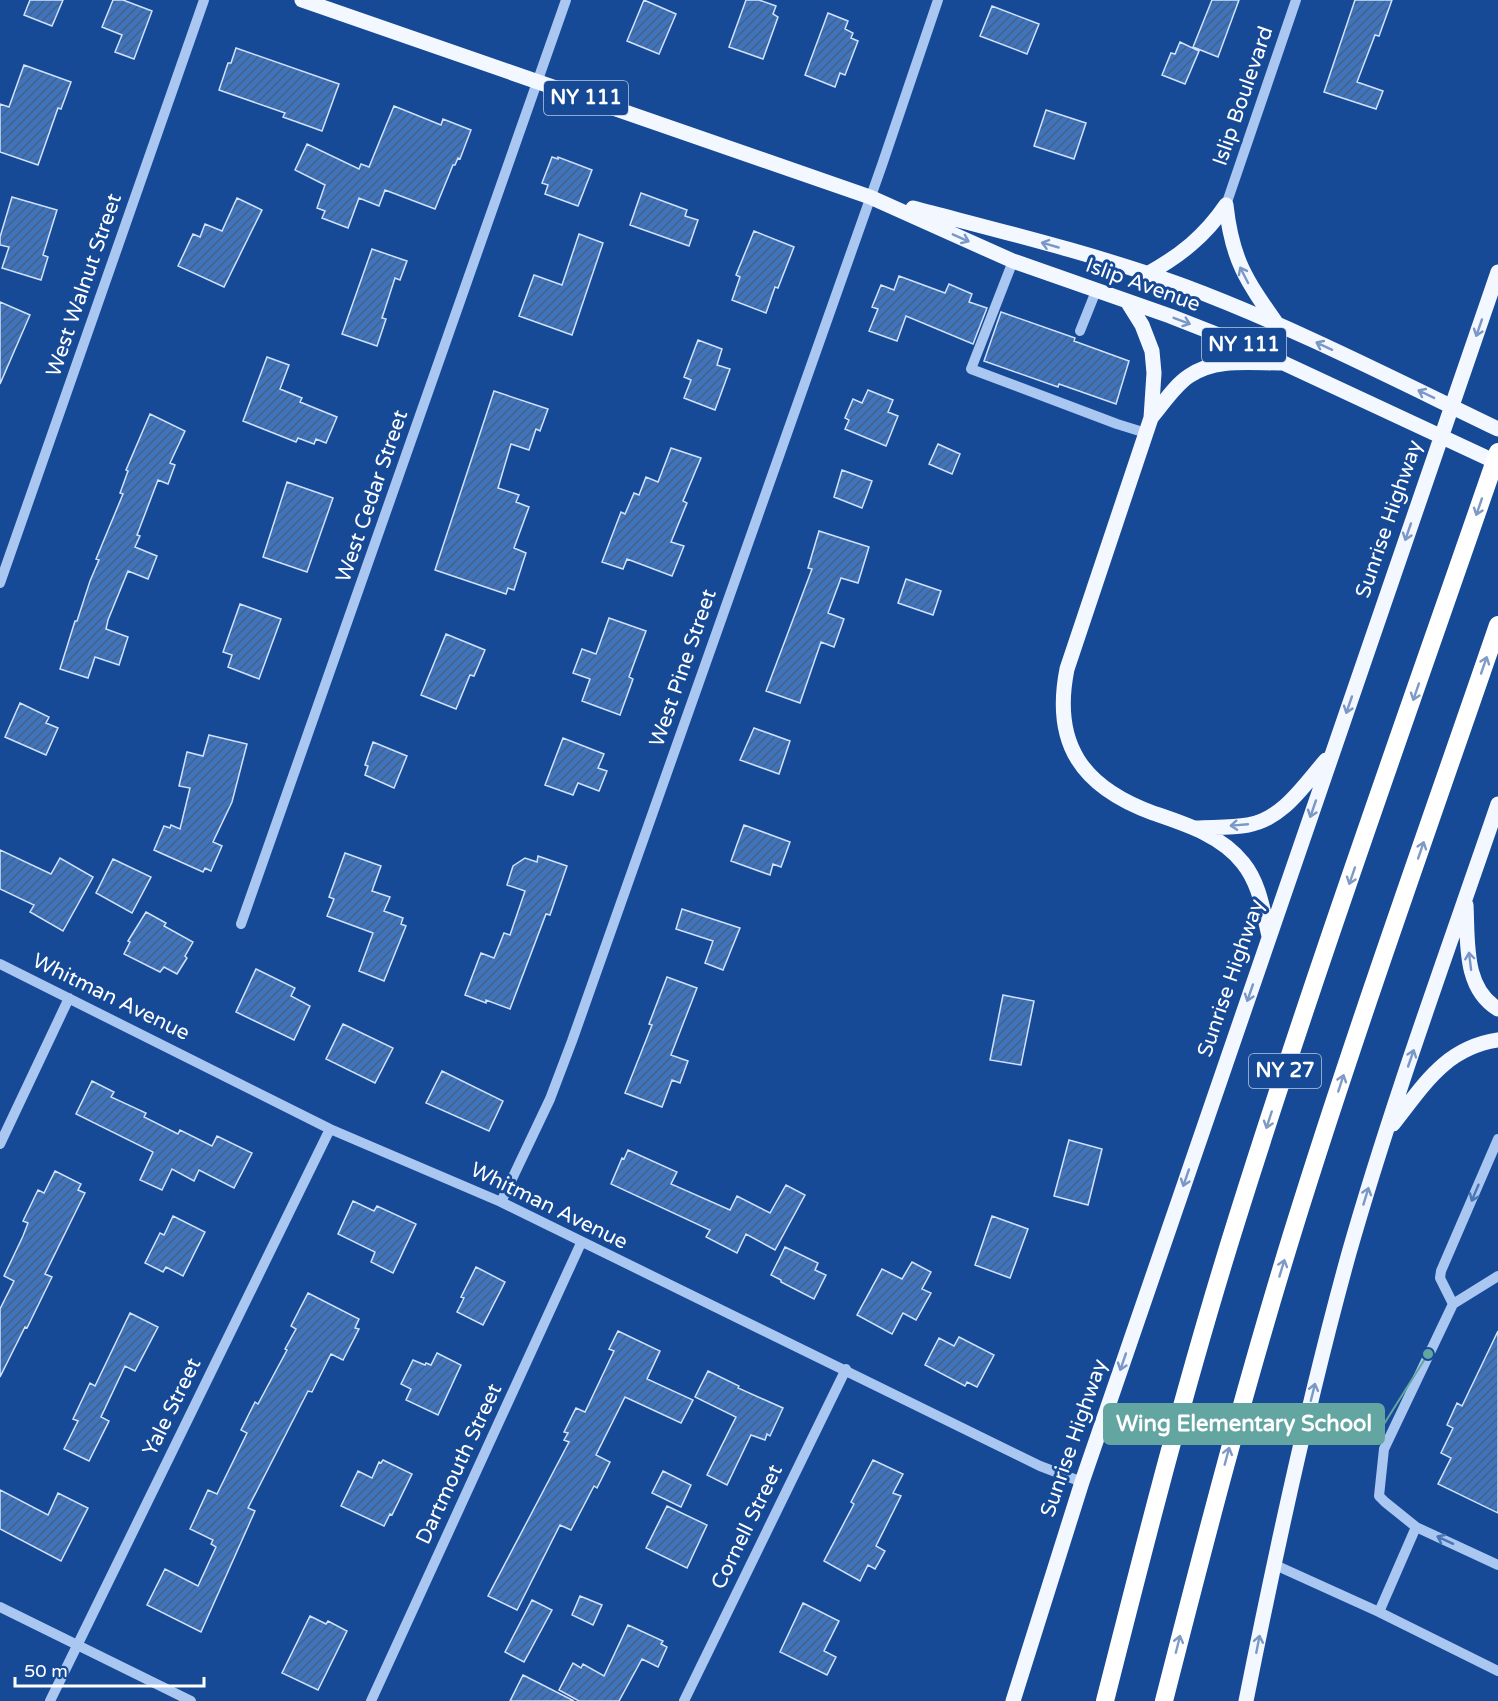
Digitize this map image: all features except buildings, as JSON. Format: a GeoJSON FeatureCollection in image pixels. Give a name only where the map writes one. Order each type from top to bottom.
{"type":"FeatureCollection","features":[{"type":"Feature","properties":{"kind":"highway","name":"NY 27"},"geometry":{"type":"LineString","coordinates":[[1105,1701],[1164,1476],[1237,1221],[1295,1042],[1498,452]]}},
{"type":"Feature","properties":{"kind":"highway","name":"NY 27"},"geometry":{"type":"LineString","coordinates":[[1164,1701],[1241,1406],[1293,1230],[1351,1053],[1498,625]]}},
{"type":"Feature","properties":{"kind":"main road","name":"Islip Avenue"},"geometry":{"type":"LineString","coordinates":[[302,0],[870,197],[1023,237],[1147,274],[1277,324],[1498,429]]}},
{"type":"Feature","properties":{"kind":"main road","name":"Islip Avenue"},"geometry":{"type":"LineString","coordinates":[[870,197],[1013,261],[1197,326],[1286,363],[1498,463]]}},
{"type":"Feature","properties":{"kind":"main road"},"geometry":{"type":"LineString","coordinates":[[1147,274],[1192,245],[1215,221],[1226,205]]}},
{"type":"Feature","properties":{"kind":"main road"},"geometry":{"type":"LineString","coordinates":[[1226,205],[1231,241],[1238,261],[1248,282],[1277,324]]}},
{"type":"Feature","properties":{"kind":"main road","name":"Sunrise Highway"},"geometry":{"type":"LineString","coordinates":[[1013,1701],[1082,1482],[1498,273]]}},
{"type":"Feature","properties":{"kind":"main road"},"geometry":{"type":"LineString","coordinates":[[1127,301],[1142,325],[1152,351],[1154,373],[1149,425],[1066,669],[1062,710],[1064,725],[1074,753],[1081,765],[1099,785],[1131,804],[1196,828],[1224,846],[1244,863],[1256,886],[1269,937]]}},
{"type":"Feature","properties":{"kind":"main road"},"geometry":{"type":"LineString","coordinates":[[1149,425],[1188,377],[1200,370],[1226,363],[1286,363]]}},
{"type":"Feature","properties":{"kind":"main road"},"geometry":{"type":"LineString","coordinates":[[1196,828],[1249,825],[1278,813],[1332,754]]}},
{"type":"Feature","properties":{"kind":"main road"},"geometry":{"type":"LineString","coordinates":[[1246,1701],[1273,1564],[1330,1323],[1386,1134],[1498,804]]}},
{"type":"Feature","properties":{"kind":"main road"},"geometry":{"type":"LineString","coordinates":[[1466,898],[1473,978],[1485,998],[1498,1009]]}},
{"type":"Feature","properties":{"kind":"main road"},"geometry":{"type":"LineString","coordinates":[[1386,1134],[1443,1063],[1482,1042],[1498,1040]]}},
{"type":"Feature","properties":{"kind":"street","name":"West Walnut Street"},"geometry":{"type":"LineString","coordinates":[[0,583],[204,0]]}},
{"type":"Feature","properties":{"kind":"street","name":"West Cedar Street"},"geometry":{"type":"LineString","coordinates":[[241,924],[566,0]]}},
{"type":"Feature","properties":{"kind":"street","name":"West Pine Street"},"geometry":{"type":"LineString","coordinates":[[501,1202],[549,1100],[572,1041],[882,165],[938,0]]}},
{"type":"Feature","properties":{"kind":"street","name":"Islip Boulevard"},"geometry":{"type":"LineString","coordinates":[[1226,205],[1296,0]]}},
{"type":"Feature","properties":{"kind":"street"},"geometry":{"type":"LineString","coordinates":[[1013,261],[971,369],[1117,424],[1149,425]]}},
{"type":"Feature","properties":{"kind":"street"},"geometry":{"type":"LineString","coordinates":[[1080,331],[1096,291]]}},
{"type":"Feature","properties":{"kind":"street","name":"Whitman Avenue"},"geometry":{"type":"LineString","coordinates":[[0,964],[330,1129],[501,1202],[1040,1466],[1082,1482]]}},
{"type":"Feature","properties":{"kind":"street"},"geometry":{"type":"LineString","coordinates":[[0,1144],[69,998]]}},
{"type":"Feature","properties":{"kind":"street","name":"Yale Street"},"geometry":{"type":"LineString","coordinates":[[50,1701],[330,1129]]}},
{"type":"Feature","properties":{"kind":"street"},"geometry":{"type":"LineString","coordinates":[[1453,1304],[1440,1278],[1441,1271],[1498,1139]]}},
{"type":"Feature","properties":{"kind":"street","name":"Dartmouth Street"},"geometry":{"type":"LineString","coordinates":[[371,1701],[582,1243]]}},
{"type":"Feature","properties":{"kind":"street"},"geometry":{"type":"LineString","coordinates":[[1498,1276],[1453,1304],[1384,1449],[1379,1496],[1416,1527],[1498,1565]]}},
{"type":"Feature","properties":{"kind":"street","name":"Cornell Street"},"geometry":{"type":"LineString","coordinates":[[684,1701],[846,1369]]}},
{"type":"Feature","properties":{"kind":"street"},"geometry":{"type":"LineString","coordinates":[[1379,1612],[1416,1527]]}},
{"type":"Feature","properties":{"kind":"street"},"geometry":{"type":"LineString","coordinates":[[1273,1564],[1379,1612],[1498,1671]]}},
{"type":"Feature","properties":{"kind":"street"},"geometry":{"type":"LineString","coordinates":[[0,1607],[191,1701]]}},
{"type":"Feature","properties":{"kind":"place","name":"Wing Elementary School"},"geometry":{"type":"Point","coordinates":[1428,1354]}}]}
